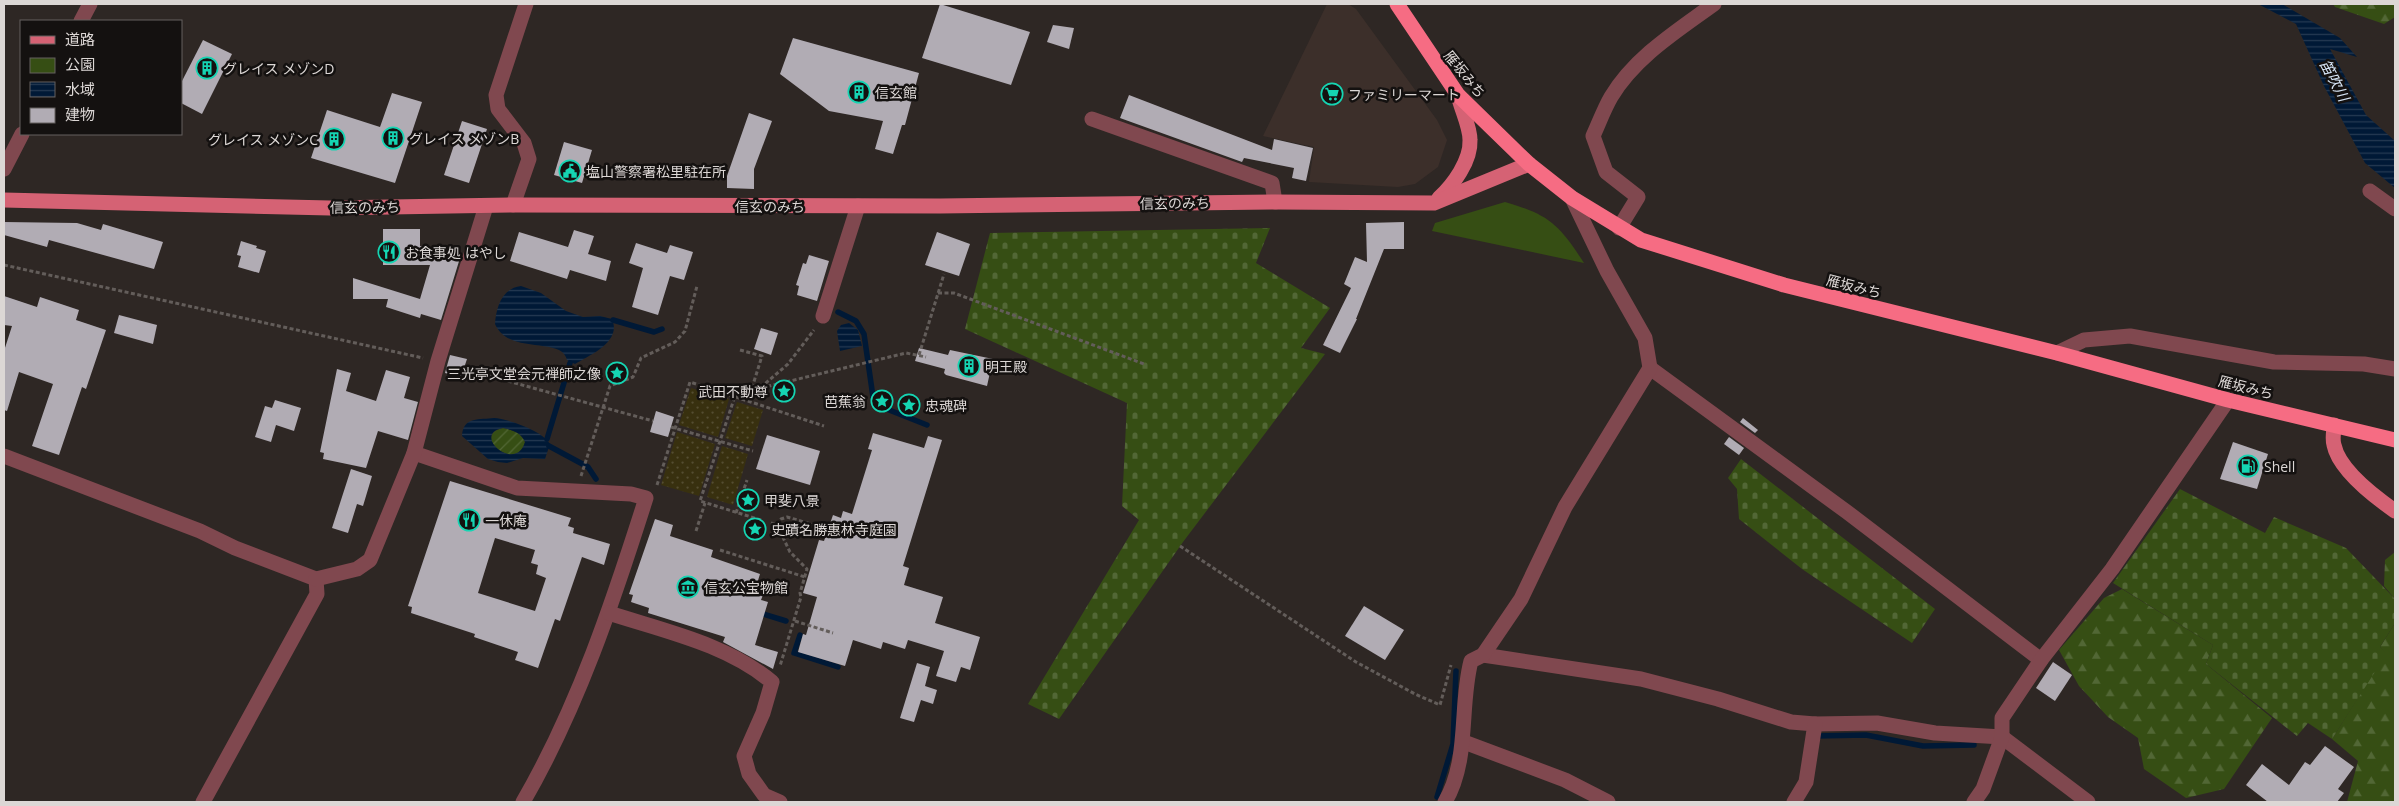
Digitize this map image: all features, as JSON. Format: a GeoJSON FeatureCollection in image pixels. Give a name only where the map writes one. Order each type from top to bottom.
{"type":"FeatureCollection","features":[{"type":"Feature","properties":{"kind":"highway","name":"雁坂みち"},"geometry":{"type":"LineString","coordinates":[[1397,4],[1458,95],[1529,164],[1572,198],[1619,228],[1642,240],[1684,255],[1784,285],[2057,354],[2228,400],[2395,440]]}},
{"type":"Feature","properties":{"kind":"main road"},"geometry":{"type":"LineString","coordinates":[[1434,203],[1449,189],[1464,165],[1470,141],[1458,95]]}},
{"type":"Feature","properties":{"kind":"main road","name":"信玄のみち"},"geometry":{"type":"LineString","coordinates":[[4,200],[330,208],[513,205],[858,206],[1275,202],[1434,203],[1529,164]]}},
{"type":"Feature","properties":{"kind":"main road"},"geometry":{"type":"LineString","coordinates":[[2334,425],[2334,445],[2344,468],[2395,511]]}},
{"type":"Feature","properties":{"kind":"street"},"geometry":{"type":"LineString","coordinates":[[82,20],[90,4]]}},
{"type":"Feature","properties":{"kind":"street"},"geometry":{"type":"LineString","coordinates":[[513,205],[529,159],[524,143],[498,110],[496,95],[526,4]]}},
{"type":"Feature","properties":{"kind":"street"},"geometry":{"type":"LineString","coordinates":[[1619,228],[1638,197],[1606,172],[1593,136],[1611,97],[1642,60],[1714,4]]}},
{"type":"Feature","properties":{"kind":"street"},"geometry":{"type":"LineString","coordinates":[[1092,119],[1272,183],[1275,202]]}},
{"type":"Feature","properties":{"kind":"street"},"geometry":{"type":"LineString","coordinates":[[4,169],[21,135]]}},
{"type":"Feature","properties":{"kind":"street"},"geometry":{"type":"LineString","coordinates":[[2370,191],[2395,209]]}},
{"type":"Feature","properties":{"kind":"street"},"geometry":{"type":"LineString","coordinates":[[1445,802],[1451,792],[1464,742],[1465,684],[1477,658],[1520,599],[1565,506],[1650,368],[1646,338],[1607,271],[1572,198]]}},
{"type":"Feature","properties":{"kind":"street"},"geometry":{"type":"LineString","coordinates":[[4,456],[200,531],[235,548],[316,579],[357,569],[370,560],[414,453],[438,361],[486,206]]}},
{"type":"Feature","properties":{"kind":"street"},"geometry":{"type":"LineString","coordinates":[[823,316],[858,206]]}},
{"type":"Feature","properties":{"kind":"street"},"geometry":{"type":"LineString","coordinates":[[2057,354],[2084,340],[2130,336],[2274,362],[2364,364],[2395,369]]}},
{"type":"Feature","properties":{"kind":"street"},"geometry":{"type":"LineString","coordinates":[[1650,368],[1847,512],[2041,660]]}},
{"type":"Feature","properties":{"kind":"street"},"geometry":{"type":"LineString","coordinates":[[1974,802],[1983,789],[2002,737],[2002,718],[2041,660],[2112,569],[2228,400]]}},
{"type":"Feature","properties":{"kind":"street"},"geometry":{"type":"LineString","coordinates":[[414,453],[517,488],[631,494],[646,498],[609,613],[546,764],[524,802]]}},
{"type":"Feature","properties":{"kind":"street"},"geometry":{"type":"LineString","coordinates":[[203,802],[317,594],[316,579]]}},
{"type":"Feature","properties":{"kind":"street"},"geometry":{"type":"LineString","coordinates":[[609,613],[698,642],[743,660],[772,682],[763,713],[744,756],[749,774],[764,795],[780,802]]}},
{"type":"Feature","properties":{"kind":"street"},"geometry":{"type":"LineString","coordinates":[[1477,658],[1641,679],[1718,699],[1791,722],[1815,724],[1877,723],[1935,733],[2002,737],[2088,802]]}},
{"type":"Feature","properties":{"kind":"street"},"geometry":{"type":"LineString","coordinates":[[1794,802],[1806,782],[1815,724]]}},
{"type":"Feature","properties":{"kind":"street"},"geometry":{"type":"LineString","coordinates":[[1464,742],[1565,780],[1608,802]]}},
{"type":"Feature","properties":{"kind":"path"},"geometry":{"type":"LineString","coordinates":[[4,265],[438,361]]}},
{"type":"Feature","properties":{"kind":"path"},"geometry":{"type":"LineString","coordinates":[[919,355],[944,274]]}},
{"type":"Feature","properties":{"kind":"path"},"geometry":{"type":"LineString","coordinates":[[583,470],[610,386],[633,377],[641,358],[675,342],[685,331],[697,286]]}},
{"type":"Feature","properties":{"kind":"path"},"geometry":{"type":"LineString","coordinates":[[938,293],[954,293],[1144,364]]}},
{"type":"Feature","properties":{"kind":"path"},"geometry":{"type":"LineString","coordinates":[[760,388],[788,364],[809,340],[823,316]]}},
{"type":"Feature","properties":{"kind":"path"},"geometry":{"type":"LineString","coordinates":[[740,350],[762,356],[750,391]]}},
{"type":"Feature","properties":{"kind":"path"},"geometry":{"type":"LineString","coordinates":[[735,396],[760,388],[906,353],[926,357]]}},
{"type":"Feature","properties":{"kind":"path"},"geometry":{"type":"LineString","coordinates":[[464,369],[653,421]]}},
{"type":"Feature","properties":{"kind":"path"},"geometry":{"type":"LineString","coordinates":[[646,498],[653,500],[673,427],[690,382],[824,426]]}},
{"type":"Feature","properties":{"kind":"path"},"geometry":{"type":"LineString","coordinates":[[735,396],[700,501],[761,520]]}},
{"type":"Feature","properties":{"kind":"path"},"geometry":{"type":"LineString","coordinates":[[673,427],[753,451]]}},
{"type":"Feature","properties":{"kind":"path"},"geometry":{"type":"LineString","coordinates":[[736,513],[747,480]]}},
{"type":"Feature","properties":{"kind":"path"},"geometry":{"type":"LineString","coordinates":[[696,531],[705,503]]}},
{"type":"Feature","properties":{"kind":"path"},"geometry":{"type":"LineString","coordinates":[[777,525],[781,519],[787,517],[821,527]]}},
{"type":"Feature","properties":{"kind":"path"},"geometry":{"type":"LineString","coordinates":[[771,523],[777,525],[790,552],[807,569],[795,621],[781,664],[772,682]]}},
{"type":"Feature","properties":{"kind":"path"},"geometry":{"type":"LineString","coordinates":[[1180,546],[1356,662],[1415,694],[1440,705],[1451,665],[1477,658]]}},
{"type":"Feature","properties":{"kind":"path"},"geometry":{"type":"LineString","coordinates":[[720,550],[805,577]]}},
{"type":"Feature","properties":{"kind":"path"},"geometry":{"type":"LineString","coordinates":[[795,621],[833,633]]}},
{"type":"Feature","properties":{"kind":"shaded area"},"geometry":{"type":"Polygon","coordinates":[[[1327,4],[1348,4],[1356,9],[1437,120],[1447,140],[1438,167],[1415,184],[1398,187],[1309,182],[1314,147],[1263,136],[1327,4]]]}},
{"type":"Feature","properties":{"kind":"green space"},"geometry":{"type":"Polygon","coordinates":[[[2333,4],[2395,4],[2395,17],[2384,24],[2335,7],[2333,4]]]}},
{"type":"Feature","properties":{"kind":"green space"},"geometry":{"type":"Polygon","coordinates":[[[1505,202],[1533,212],[1552,223],[1560,230],[1584,263],[1432,231],[1435,223],[1505,202]]]}},
{"type":"Feature","properties":{"kind":"green space"},"geometry":{"type":"Polygon","coordinates":[[[1270,228],[1256,263],[1330,308],[1301,348],[1325,354],[1183,542],[1059,719],[1028,704],[1139,520],[1122,506],[1127,403],[965,329],[990,233],[1270,228]]]}},
{"type":"Feature","properties":{"kind":"green space"},"geometry":{"type":"Polygon","coordinates":[[[503,428],[516,432],[521,436],[525,442],[520,451],[513,454],[505,453],[498,450],[493,444],[491,438],[494,432],[503,428]]]}},
{"type":"Feature","properties":{"kind":"green space"},"geometry":{"type":"Polygon","coordinates":[[[1741,459],[1935,609],[1912,643],[1802,569],[1739,519],[1737,489],[1728,478],[1741,459]]]}},
{"type":"Feature","properties":{"kind":"green space"},"geometry":{"type":"Polygon","coordinates":[[[2180,489],[2265,533],[2274,517],[2346,548],[2395,599],[2395,623],[2380,647],[2387,653],[2332,739],[2308,723],[2297,736],[2206,664],[2213,645],[2113,583],[2180,489]]]}},
{"type":"Feature","properties":{"kind":"green space"},"geometry":{"type":"Polygon","coordinates":[[[2395,552],[2395,599],[2384,586],[2385,560],[2395,552]]]}},
{"type":"Feature","properties":{"kind":"green space"},"geometry":{"type":"Polygon","coordinates":[[[2122,589],[2213,645],[2206,664],[2272,718],[2224,789],[2186,798],[2144,769],[2138,738],[2108,717],[2079,686],[2059,650],[2104,598],[2122,589]]]}},
{"type":"Feature","properties":{"kind":"green space"},"geometry":{"type":"Polygon","coordinates":[[[2395,623],[2395,802],[2347,802],[2358,761],[2332,739],[2386,653],[2380,647],[2395,623]]]}},
{"type":"Feature","properties":{"kind":"sand"},"geometry":{"type":"Polygon","coordinates":[[[691,388],[729,399],[718,437],[679,425],[691,388]]]}},
{"type":"Feature","properties":{"kind":"sand"},"geometry":{"type":"Polygon","coordinates":[[[737,402],[763,410],[752,446],[725,438],[737,402]]]}},
{"type":"Feature","properties":{"kind":"sand"},"geometry":{"type":"Polygon","coordinates":[[[677,432],[715,444],[699,496],[661,485],[677,432]]]}},
{"type":"Feature","properties":{"kind":"sand"},"geometry":{"type":"Polygon","coordinates":[[[722,446],[748,454],[733,505],[707,497],[722,446]]]}},
{"type":"Feature","properties":{"kind":"water","name":"笛吹川"},"geometry":{"type":"Polygon","coordinates":[[[2258,4],[2282,4],[2340,38],[2357,57],[2330,49],[2366,115],[2395,141],[2395,188],[2365,163],[2324,86],[2296,24],[2258,4]]]}},
{"type":"Feature","properties":{"kind":"water"},"geometry":{"type":"Polygon","coordinates":[[[521,286],[541,293],[566,311],[583,317],[600,316],[612,319],[614,327],[609,341],[596,352],[575,364],[567,360],[563,353],[556,349],[511,340],[502,334],[495,324],[496,318],[501,300],[509,291],[521,286]]]}},
{"type":"Feature","properties":{"kind":"water"},"geometry":{"type":"Polygon","coordinates":[[[849,323],[858,330],[862,346],[840,351],[837,331],[841,325],[849,323]]]}},
{"type":"Feature","properties":{"kind":"water"},"geometry":{"type":"Polygon","coordinates":[[[494,418],[516,423],[533,430],[546,439],[550,444],[545,459],[523,458],[507,463],[498,462],[488,459],[462,436],[465,425],[469,422],[478,419],[494,418]],[[503,428],[494,432],[491,437],[493,444],[505,453],[513,454],[520,451],[525,442],[523,439],[519,434],[503,428]]]}},
{"type":"Feature","properties":{"kind":"building"},"geometry":{"type":"Polygon","coordinates":[[[940,4],[1030,32],[1011,85],[922,58],[940,4]]]}},
{"type":"Feature","properties":{"kind":"building"},"geometry":{"type":"Polygon","coordinates":[[[1053,25],[1074,28],[1069,49],[1047,42],[1053,25]]]}},
{"type":"Feature","properties":{"kind":"building","name":"信玄館"},"geometry":{"type":"Polygon","coordinates":[[[793,38],[919,73],[905,125],[902,125],[893,154],[875,149],[883,121],[829,111],[780,74],[793,38]]]}},
{"type":"Feature","properties":{"kind":"building","name":"グレイス メゾンD"},"geometry":{"type":"Polygon","coordinates":[[[203,40],[232,54],[202,114],[182,104],[182,81],[203,40]]]}},
{"type":"Feature","properties":{"kind":"building"},"geometry":{"type":"Polygon","coordinates":[[[392,93],[422,102],[395,183],[311,158],[327,110],[380,127],[392,93]]]}},
{"type":"Feature","properties":{"kind":"building"},"geometry":{"type":"Polygon","coordinates":[[[1129,95],[1272,150],[1274,139],[1313,148],[1306,181],[1292,178],[1294,168],[1244,158],[1242,162],[1120,118],[1129,95]]]}},
{"type":"Feature","properties":{"kind":"building"},"geometry":{"type":"Polygon","coordinates":[[[749,113],[772,121],[754,169],[754,189],[727,188],[727,176],[749,113]]]}},
{"type":"Feature","properties":{"kind":"building"},"geometry":{"type":"Polygon","coordinates":[[[462,121],[487,129],[469,183],[444,175],[462,121]]]}},
{"type":"Feature","properties":{"kind":"building"},"geometry":{"type":"Polygon","coordinates":[[[564,142],[592,150],[582,183],[554,175],[564,142]]]}},
{"type":"Feature","properties":{"kind":"building"},"geometry":{"type":"Polygon","coordinates":[[[4,222],[77,223],[101,230],[103,224],[163,242],[154,269],[49,240],[47,247],[4,235],[4,222]]]}},
{"type":"Feature","properties":{"kind":"building"},"geometry":{"type":"Polygon","coordinates":[[[1404,222],[1404,249],[1384,249],[1357,319],[1340,353],[1323,345],[1351,288],[1344,284],[1355,257],[1367,262],[1366,223],[1404,222]]]}},
{"type":"Feature","properties":{"kind":"building"},"geometry":{"type":"Polygon","coordinates":[[[383,229],[420,229],[420,246],[460,258],[441,320],[421,314],[420,318],[386,307],[388,299],[353,299],[353,278],[420,299],[430,265],[383,265],[383,229]]]}},
{"type":"Feature","properties":{"kind":"building"},"geometry":{"type":"Polygon","coordinates":[[[574,230],[594,236],[588,254],[611,261],[606,281],[570,270],[567,279],[510,261],[519,232],[568,247],[574,230]]]}},
{"type":"Feature","properties":{"kind":"building"},"geometry":{"type":"Polygon","coordinates":[[[937,232],[970,244],[959,276],[925,265],[937,232]]]}},
{"type":"Feature","properties":{"kind":"building"},"geometry":{"type":"Polygon","coordinates":[[[241,241],[266,251],[259,273],[238,267],[241,256],[237,255],[241,241]]]}},
{"type":"Feature","properties":{"kind":"building"},"geometry":{"type":"Polygon","coordinates":[[[636,243],[667,253],[670,245],[693,252],[684,280],[670,276],[658,315],[632,307],[643,268],[629,263],[636,243]]]}},
{"type":"Feature","properties":{"kind":"building"},"geometry":{"type":"Polygon","coordinates":[[[809,255],[829,261],[817,301],[797,295],[799,286],[796,285],[803,263],[806,264],[809,255]]]}},
{"type":"Feature","properties":{"kind":"building"},"geometry":{"type":"Polygon","coordinates":[[[4,296],[37,307],[40,297],[79,310],[76,320],[106,330],[86,389],[82,387],[59,455],[32,446],[53,384],[19,372],[7,411],[4,410],[4,351],[12,326],[4,325],[4,296]]]}},
{"type":"Feature","properties":{"kind":"building"},"geometry":{"type":"Polygon","coordinates":[[[119,315],[157,325],[153,344],[114,333],[119,315]]]}},
{"type":"Feature","properties":{"kind":"building"},"geometry":{"type":"Polygon","coordinates":[[[761,328],[778,333],[771,355],[754,349],[761,328]]]}},
{"type":"Feature","properties":{"kind":"building","name":"明王殿"},"geometry":{"type":"Polygon","coordinates":[[[919,348],[948,355],[950,350],[993,359],[987,386],[946,375],[944,373],[945,369],[915,361],[919,348]]]}},
{"type":"Feature","properties":{"kind":"building"},"geometry":{"type":"Polygon","coordinates":[[[450,355],[467,359],[461,377],[445,373],[450,355]]]}},
{"type":"Feature","properties":{"kind":"building"},"geometry":{"type":"Polygon","coordinates":[[[337,369],[351,373],[346,391],[376,401],[386,370],[410,377],[404,398],[418,402],[408,440],[378,431],[366,468],[323,459],[324,453],[320,452],[337,369]]]}},
{"type":"Feature","properties":{"kind":"building"},"geometry":{"type":"Polygon","coordinates":[[[275,400],[301,408],[294,431],[276,425],[271,442],[255,437],[265,406],[272,408],[275,400]]]}},
{"type":"Feature","properties":{"kind":"building"},"geometry":{"type":"Polygon","coordinates":[[[656,411],[674,417],[668,437],[650,432],[656,411]]]}},
{"type":"Feature","properties":{"kind":"building"},"geometry":{"type":"Polygon","coordinates":[[[1743,418],[1758,430],[1755,433],[1740,422],[1743,418]]]}},
{"type":"Feature","properties":{"kind":"building"},"geometry":{"type":"Polygon","coordinates":[[[873,433],[924,448],[928,436],[942,440],[903,566],[909,568],[904,585],[943,597],[935,623],[980,637],[970,670],[961,667],[956,682],[936,676],[944,651],[908,640],[905,649],[883,642],[881,649],[853,640],[845,666],[798,652],[803,634],[806,635],[817,597],[803,593],[819,540],[824,541],[833,515],[841,518],[843,511],[852,514],[872,450],[868,449],[873,433]]]}},
{"type":"Feature","properties":{"kind":"building"},"geometry":{"type":"Polygon","coordinates":[[[767,435],[820,451],[810,485],[756,469],[767,435]]]}},
{"type":"Feature","properties":{"kind":"building"},"geometry":{"type":"Polygon","coordinates":[[[1729,437],[1744,448],[1739,455],[1724,444],[1729,437]]]}},
{"type":"Feature","properties":{"kind":"building"},"geometry":{"type":"Polygon","coordinates":[[[2233,442],[2268,454],[2257,489],[2220,479],[2233,442]]]}},
{"type":"Feature","properties":{"kind":"building"},"geometry":{"type":"Polygon","coordinates":[[[351,469],[372,476],[363,506],[357,504],[348,533],[332,528],[351,469]]]}},
{"type":"Feature","properties":{"kind":"building"},"geometry":{"type":"Polygon","coordinates":[[[450,481],[571,518],[568,526],[574,528],[573,533],[610,544],[604,565],[582,557],[560,621],[555,619],[538,668],[515,660],[518,652],[474,637],[475,634],[411,613],[412,607],[408,606],[450,481]],[[495,538],[478,593],[535,611],[546,578],[536,574],[538,565],[531,563],[535,550],[495,538]]]}},
{"type":"Feature","properties":{"kind":"building"},"geometry":{"type":"Polygon","coordinates":[[[655,519],[673,525],[670,536],[713,550],[711,557],[760,574],[756,587],[765,590],[761,600],[768,602],[755,645],[778,652],[773,669],[723,642],[725,637],[648,613],[649,608],[631,602],[633,595],[629,594],[655,519]]]}},
{"type":"Feature","properties":{"kind":"building"},"geometry":{"type":"Polygon","coordinates":[[[1364,606],[1404,630],[1385,660],[1345,636],[1364,606]]]}},
{"type":"Feature","properties":{"kind":"building"},"geometry":{"type":"Polygon","coordinates":[[[2053,662],[2072,675],[2055,701],[2036,688],[2053,662]]]}},
{"type":"Feature","properties":{"kind":"building"},"geometry":{"type":"Polygon","coordinates":[[[917,663],[930,667],[925,686],[937,690],[933,704],[921,700],[914,722],[900,718],[917,663]]]}},
{"type":"Feature","properties":{"kind":"building"},"geometry":{"type":"Polygon","coordinates":[[[2325,746],[2354,767],[2338,789],[2344,793],[2337,802],[2268,802],[2246,785],[2262,764],[2289,785],[2305,762],[2310,765],[2325,746]]]}},
{"type":"Feature","properties":{"kind":"waterway"},"geometry":{"type":"LineString","coordinates":[[838,312],[856,321],[864,334],[874,404],[927,425]]}},
{"type":"Feature","properties":{"kind":"waterway"},"geometry":{"type":"LineString","coordinates":[[613,320],[654,332],[662,329]]}},
{"type":"Feature","properties":{"kind":"waterway"},"geometry":{"type":"LineString","coordinates":[[547,439],[570,363]]}},
{"type":"Feature","properties":{"kind":"waterway"},"geometry":{"type":"LineString","coordinates":[[549,446],[588,467],[596,479]]}},
{"type":"Feature","properties":{"kind":"waterway"},"geometry":{"type":"LineString","coordinates":[[757,612],[786,621]]}},
{"type":"Feature","properties":{"kind":"waterway"},"geometry":{"type":"LineString","coordinates":[[800,635],[794,653],[838,667]]}},
{"type":"Feature","properties":{"kind":"waterway"},"geometry":{"type":"LineString","coordinates":[[1437,797],[1453,744],[1456,671]]}},
{"type":"Feature","properties":{"kind":"waterway"},"geometry":{"type":"LineString","coordinates":[[1815,736],[1866,735],[1923,746],[1974,745]]}},
{"type":"Feature","properties":{"kind":"place","name":"グレイス メゾンD"},"geometry":{"type":"Point","coordinates":[207,68]}},
{"type":"Feature","properties":{"kind":"place","name":"信玄館"},"geometry":{"type":"Point","coordinates":[859,92]}},
{"type":"Feature","properties":{"kind":"place","name":"ファミリーマート"},"geometry":{"type":"Point","coordinates":[1332,94]}},
{"type":"Feature","properties":{"kind":"place","name":"グレイス メゾンB"},"geometry":{"type":"Point","coordinates":[393,138]}},
{"type":"Feature","properties":{"kind":"place","name":"グレイス メゾンC"},"geometry":{"type":"Point","coordinates":[334,139]}},
{"type":"Feature","properties":{"kind":"place","name":"塩山警察署松里駐在所"},"geometry":{"type":"Point","coordinates":[570,171]}},
{"type":"Feature","properties":{"kind":"place","name":"お食事処 はやし"},"geometry":{"type":"Point","coordinates":[389,252]}},
{"type":"Feature","properties":{"kind":"place","name":"明王殿"},"geometry":{"type":"Point","coordinates":[969,366]}},
{"type":"Feature","properties":{"kind":"place","name":"三光亭文堂会元禅師之像"},"geometry":{"type":"Point","coordinates":[617,373]}},
{"type":"Feature","properties":{"kind":"place","name":"武田不動尊"},"geometry":{"type":"Point","coordinates":[784,391]}},
{"type":"Feature","properties":{"kind":"place","name":"芭蕉翁"},"geometry":{"type":"Point","coordinates":[882,401]}},
{"type":"Feature","properties":{"kind":"place","name":"忠魂碑"},"geometry":{"type":"Point","coordinates":[909,405]}},
{"type":"Feature","properties":{"kind":"place","name":"Shell"},"geometry":{"type":"Point","coordinates":[2248,466]}},
{"type":"Feature","properties":{"kind":"place","name":"甲斐八景"},"geometry":{"type":"Point","coordinates":[748,500]}},
{"type":"Feature","properties":{"kind":"place","name":"一休庵"},"geometry":{"type":"Point","coordinates":[469,520]}},
{"type":"Feature","properties":{"kind":"place","name":"史蹟名勝惠林寺庭園"},"geometry":{"type":"Point","coordinates":[755,529]}},
{"type":"Feature","properties":{"kind":"place","name":"信玄公宝物館"},"geometry":{"type":"Point","coordinates":[688,587]}}]}
